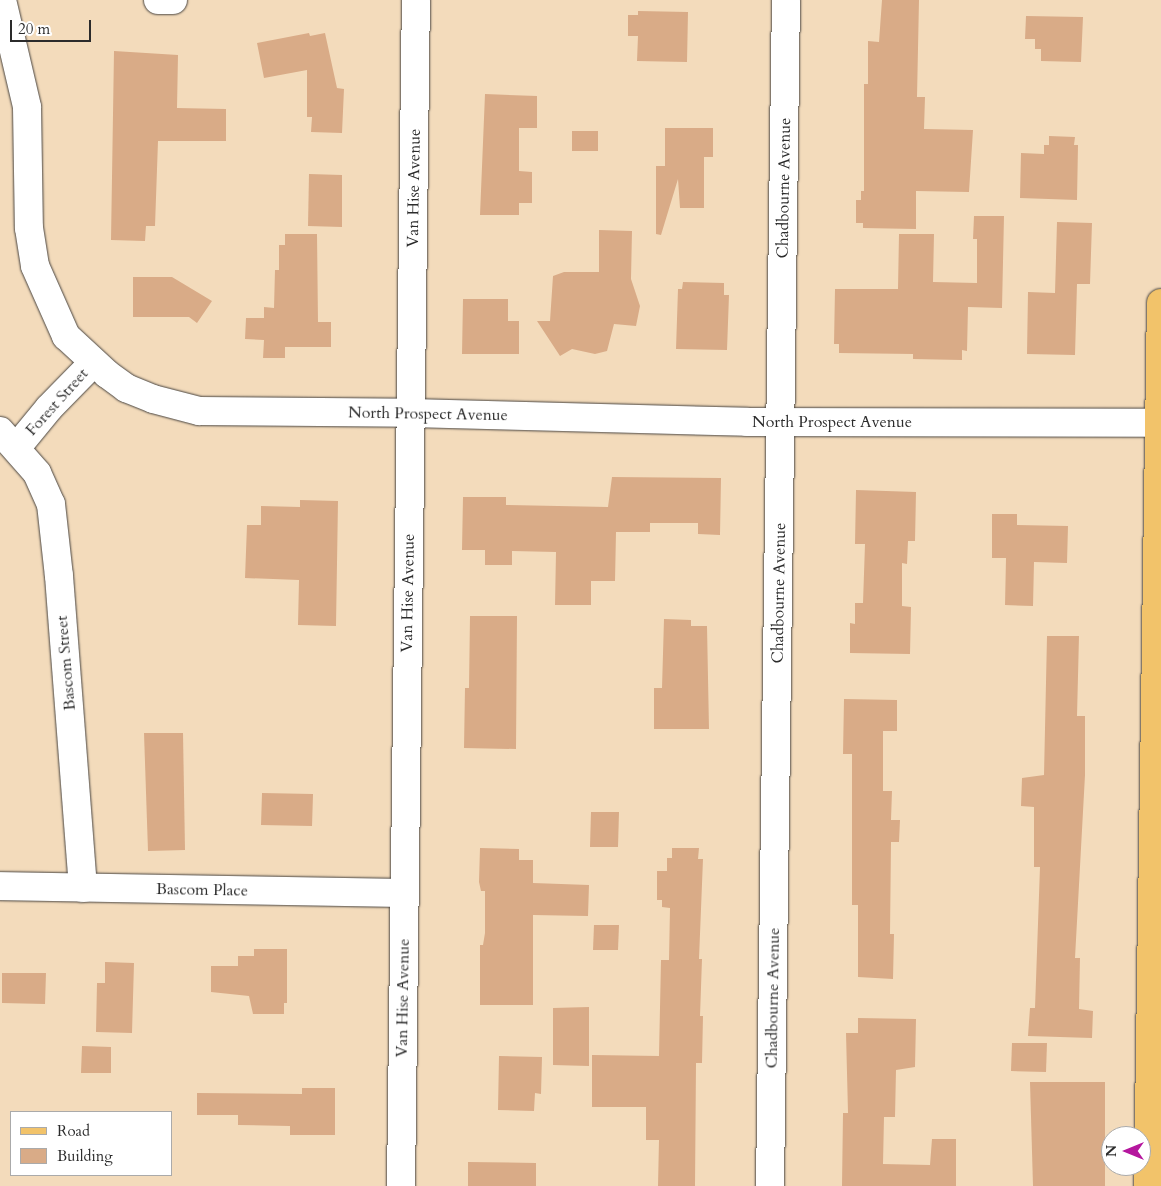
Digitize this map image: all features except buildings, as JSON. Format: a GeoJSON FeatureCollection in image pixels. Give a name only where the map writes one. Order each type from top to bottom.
{"type":"FeatureCollection","features":[{"type":"Feature","properties":{"kind":"main road"},"geometry":{"type":"LineString","coordinates":[[1148,1186],[1161,303]]}},
{"type":"Feature","properties":{"kind":"street","name":"North Prospect Avenue"},"geometry":{"type":"LineString","coordinates":[[2,0],[27,107],[29,228],[34,266],[66,336],[126,388],[199,411],[411,412],[781,422],[1160,422]]}},
{"type":"Feature","properties":{"kind":"street"},"geometry":{"type":"LineString","coordinates":[[158,0],[173,0]]}},
{"type":"Feature","properties":{"kind":"street","name":"Van Hise Avenue"},"geometry":{"type":"LineString","coordinates":[[400,1186],[416,0]]}},
{"type":"Feature","properties":{"kind":"street","name":"Chadbourne Avenue"},"geometry":{"type":"LineString","coordinates":[[770,1186],[786,0]]}},
{"type":"Feature","properties":{"kind":"street","name":"Forest Street"},"geometry":{"type":"LineString","coordinates":[[8,439],[49,408],[94,362]]}},
{"type":"Feature","properties":{"kind":"street","name":"Bascom Street"},"geometry":{"type":"LineString","coordinates":[[8,439],[37,473],[51,504],[60,585],[83,888]]}},
{"type":"Feature","properties":{"kind":"street","name":"Bascom Place"},"geometry":{"type":"LineString","coordinates":[[0,886],[404,893]]}}]}
